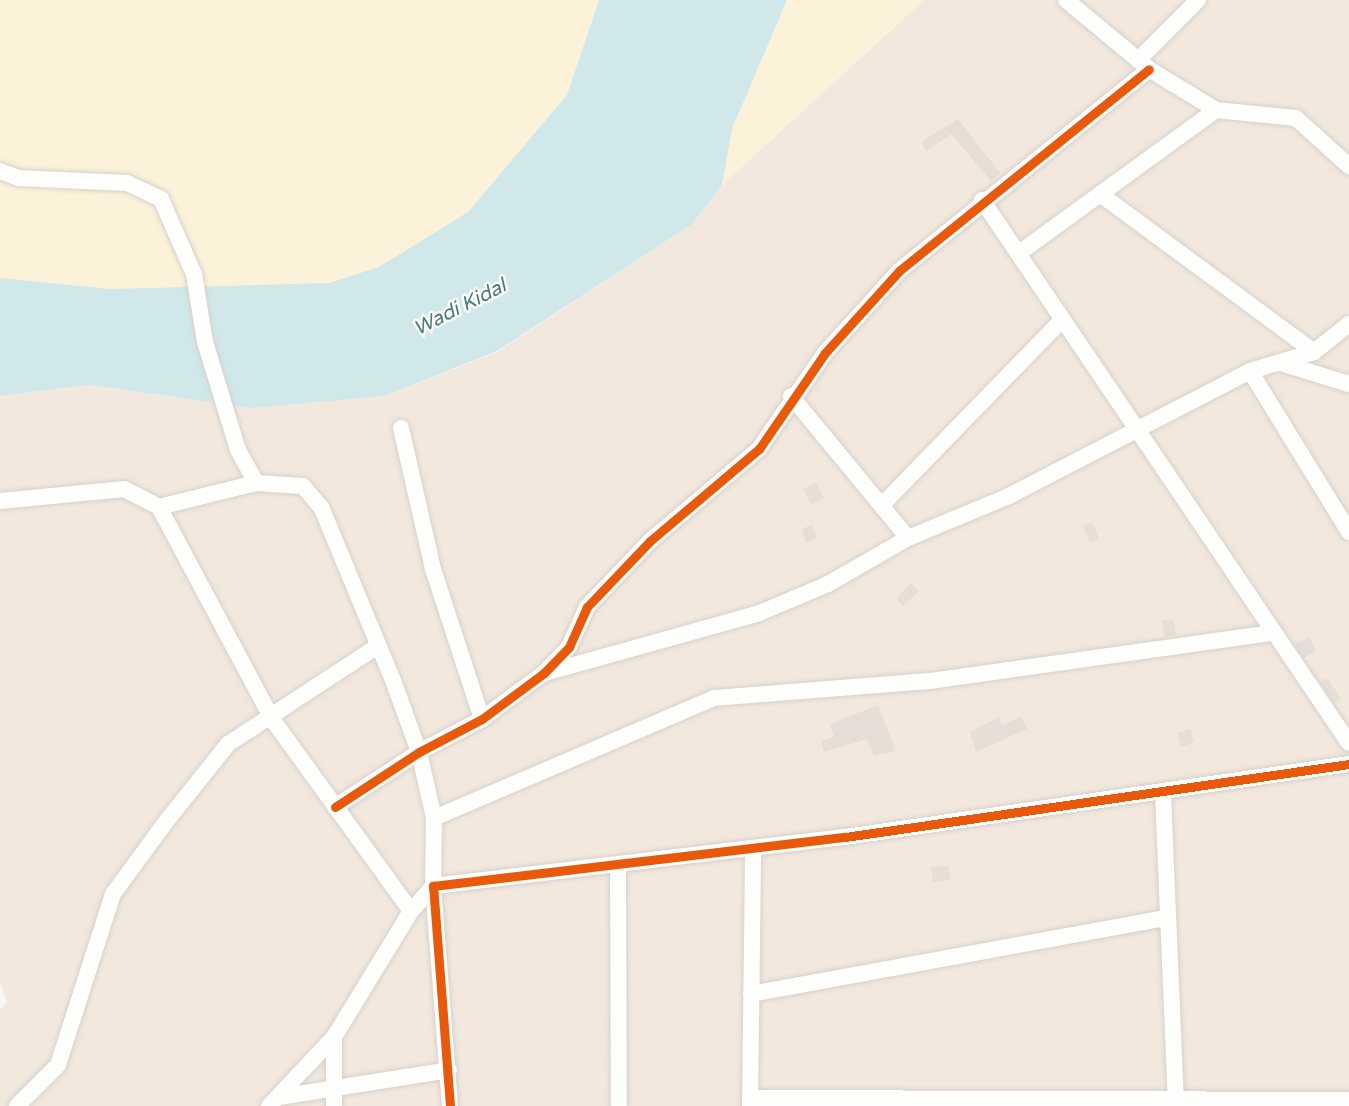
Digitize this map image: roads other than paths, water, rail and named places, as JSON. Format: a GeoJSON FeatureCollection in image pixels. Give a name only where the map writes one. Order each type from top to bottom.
{"type":"FeatureCollection","features":[{"type":"Feature","properties":{"kind":"street"},"geometry":{"type":"LineString","coordinates":[[1066,0],[1143,64],[1216,110],[1296,118],[1349,166]]}},
{"type":"Feature","properties":{"kind":"street"},"geometry":{"type":"LineString","coordinates":[[335,807],[420,752],[482,720],[544,673],[569,647],[587,607],[642,549],[759,449],[791,396],[899,271],[1143,64],[1198,0]]}},
{"type":"Feature","properties":{"kind":"street"},"geometry":{"type":"LineString","coordinates":[[1019,253],[1216,110]]}},
{"type":"Feature","properties":{"kind":"street"},"geometry":{"type":"LineString","coordinates":[[0,171],[18,178],[127,183],[161,198],[194,274],[205,342],[237,450],[256,483]]}},
{"type":"Feature","properties":{"kind":"street"},"geometry":{"type":"LineString","coordinates":[[1100,194],[1314,352]]}},
{"type":"Feature","properties":{"kind":"street"},"geometry":{"type":"LineString","coordinates":[[982,200],[1140,432],[1270,633],[1349,743]]}},
{"type":"Feature","properties":{"kind":"street"},"geometry":{"type":"LineString","coordinates":[[882,505],[1062,320]]}},
{"type":"Feature","properties":{"kind":"street"},"geometry":{"type":"LineString","coordinates":[[544,673],[757,614],[828,584],[908,538],[1140,432],[1250,371],[1314,352],[1349,324]]}},
{"type":"Feature","properties":{"kind":"street"},"geometry":{"type":"LineString","coordinates":[[1281,363],[1349,384]]}},
{"type":"Feature","properties":{"kind":"street"},"geometry":{"type":"LineString","coordinates":[[1250,371],[1349,532]]}},
{"type":"Feature","properties":{"kind":"street"},"geometry":{"type":"LineString","coordinates":[[791,396],[908,538]]}},
{"type":"Feature","properties":{"kind":"street"},"geometry":{"type":"LineString","coordinates":[[401,429],[432,569],[482,720]]}},
{"type":"Feature","properties":{"kind":"street"},"geometry":{"type":"LineString","coordinates":[[159,507],[256,483],[303,486],[322,509],[420,752],[434,818],[433,886],[450,1106]]}},
{"type":"Feature","properties":{"kind":"street"},"geometry":{"type":"LineString","coordinates":[[0,501],[124,489],[159,507],[272,718],[411,911]]}},
{"type":"Feature","properties":{"kind":"street"},"geometry":{"type":"LineString","coordinates":[[434,818],[714,698],[930,681],[1270,633]]}},
{"type":"Feature","properties":{"kind":"street"},"geometry":{"type":"LineString","coordinates":[[17,1106],[58,1065],[112,894],[228,744],[272,718],[378,646]]}},
{"type":"Feature","properties":{"kind":"street"},"geometry":{"type":"LineString","coordinates":[[274,1101],[334,1037],[411,911],[433,886],[753,848],[1163,794],[1349,764]]}},
{"type":"Feature","properties":{"kind":"street"},"geometry":{"type":"LineString","coordinates":[[1163,794],[1165,918],[1176,1101]]}},
{"type":"Feature","properties":{"kind":"street"},"geometry":{"type":"LineString","coordinates":[[753,848],[750,1102],[1349,1100]]}},
{"type":"Feature","properties":{"kind":"street"},"geometry":{"type":"LineString","coordinates":[[618,865],[619,1106]]}},
{"type":"Feature","properties":{"kind":"street"},"geometry":{"type":"LineString","coordinates":[[751,994],[1165,918]]}},
{"type":"Feature","properties":{"kind":"street"},"geometry":{"type":"LineString","coordinates":[[334,1037],[334,1106]]}},
{"type":"Feature","properties":{"kind":"street"},"geometry":{"type":"LineString","coordinates":[[274,1101],[448,1070]]}},
{"type":"Feature","properties":{"kind":"water","name":"Wadi Kidal"},"geometry":{"type":"Polygon","coordinates":[[[599,0],[787,0],[732,129],[722,185],[691,225],[497,351],[384,396],[253,408],[90,385],[0,396],[0,278],[110,289],[329,283],[379,267],[468,212],[567,95],[599,0]]]}}]}
